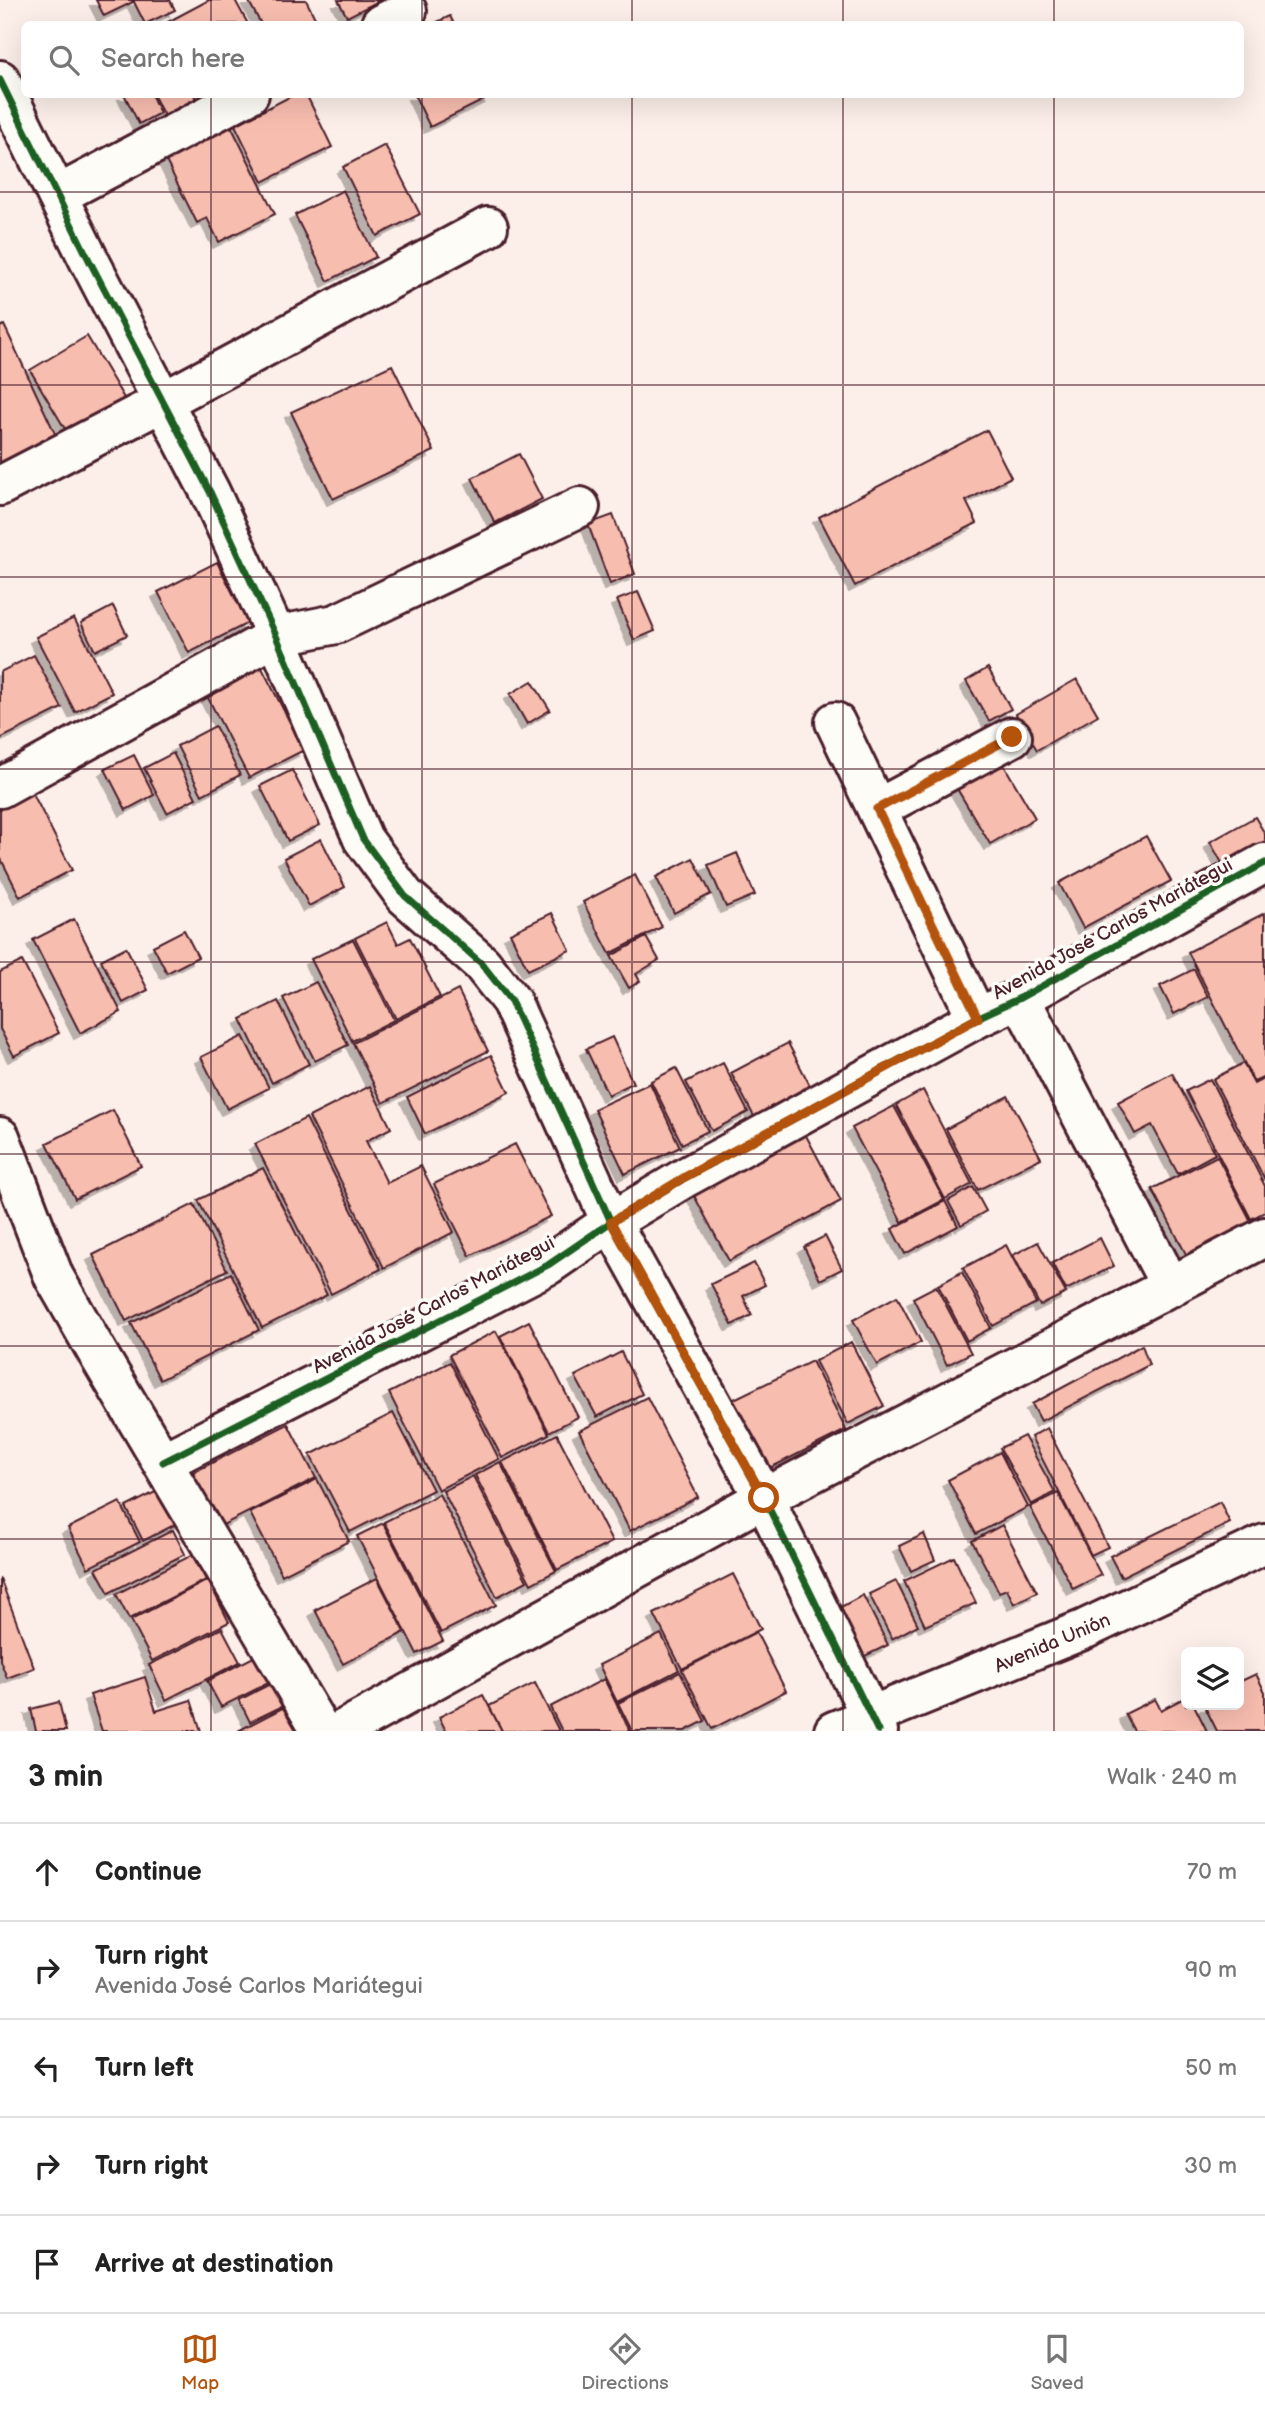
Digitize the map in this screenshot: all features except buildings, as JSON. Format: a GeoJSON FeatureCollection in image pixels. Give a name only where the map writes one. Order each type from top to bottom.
{"type":"FeatureCollection","features":[{"type":"Feature","properties":{"kind":"street"},"geometry":{"type":"LineString","coordinates":[[0,80],[89,260],[210,492],[276,636],[363,839],[405,895],[482,964],[511,1001],[611,1222],[764,1498],[875,1724]]}},
{"type":"Feature","properties":{"kind":"street"},"geometry":{"type":"LineString","coordinates":[[58,195],[241,98]]}},
{"type":"Feature","properties":{"kind":"street"},"geometry":{"type":"LineString","coordinates":[[0,486],[488,227]]}},
{"type":"Feature","properties":{"kind":"street"},"geometry":{"type":"LineString","coordinates":[[0,788],[276,636],[336,624],[580,507]]}},
{"type":"Feature","properties":{"kind":"street"},"geometry":{"type":"LineString","coordinates":[[835,722],[978,1018]]}},
{"type":"Feature","properties":{"kind":"street"},"geometry":{"type":"LineString","coordinates":[[877,809],[1012,737]]}},
{"type":"Feature","properties":{"kind":"street","name":"Avenida José Carlos Mariátegui"},"geometry":{"type":"LineString","coordinates":[[163,1462],[548,1265],[611,1222],[685,1177],[1265,863]]}},
{"type":"Feature","properties":{"kind":"street"},"geometry":{"type":"LineString","coordinates":[[1020,998],[1171,1287]]}},
{"type":"Feature","properties":{"kind":"street"},"geometry":{"type":"LineString","coordinates":[[0,1137],[54,1277],[321,1731]]}},
{"type":"Feature","properties":{"kind":"street"},"geometry":{"type":"LineString","coordinates":[[341,1731],[764,1498],[1265,1237]]}},
{"type":"Feature","properties":{"kind":"street","name":"Avenida Unión"},"geometry":{"type":"LineString","coordinates":[[834,1731],[875,1724],[1265,1544]]}},
{"type":"Feature","properties":{"kind":"cycle path"},"geometry":{"type":"LineString","coordinates":[[0,80],[89,260],[210,492],[276,636],[363,839],[405,896],[482,964],[511,1001],[611,1222],[764,1498],[878,1731]]}},
{"type":"Feature","properties":{"kind":"cycle path"},"geometry":{"type":"LineString","coordinates":[[163,1462],[548,1265],[611,1222],[686,1177],[1265,863]]}},
{"type":"Feature","properties":{"kind":"route"},"geometry":{"type":"LineString","coordinates":[[764,1498],[611,1222],[685,1177],[978,1018],[877,809],[1012,737]]}}]}
